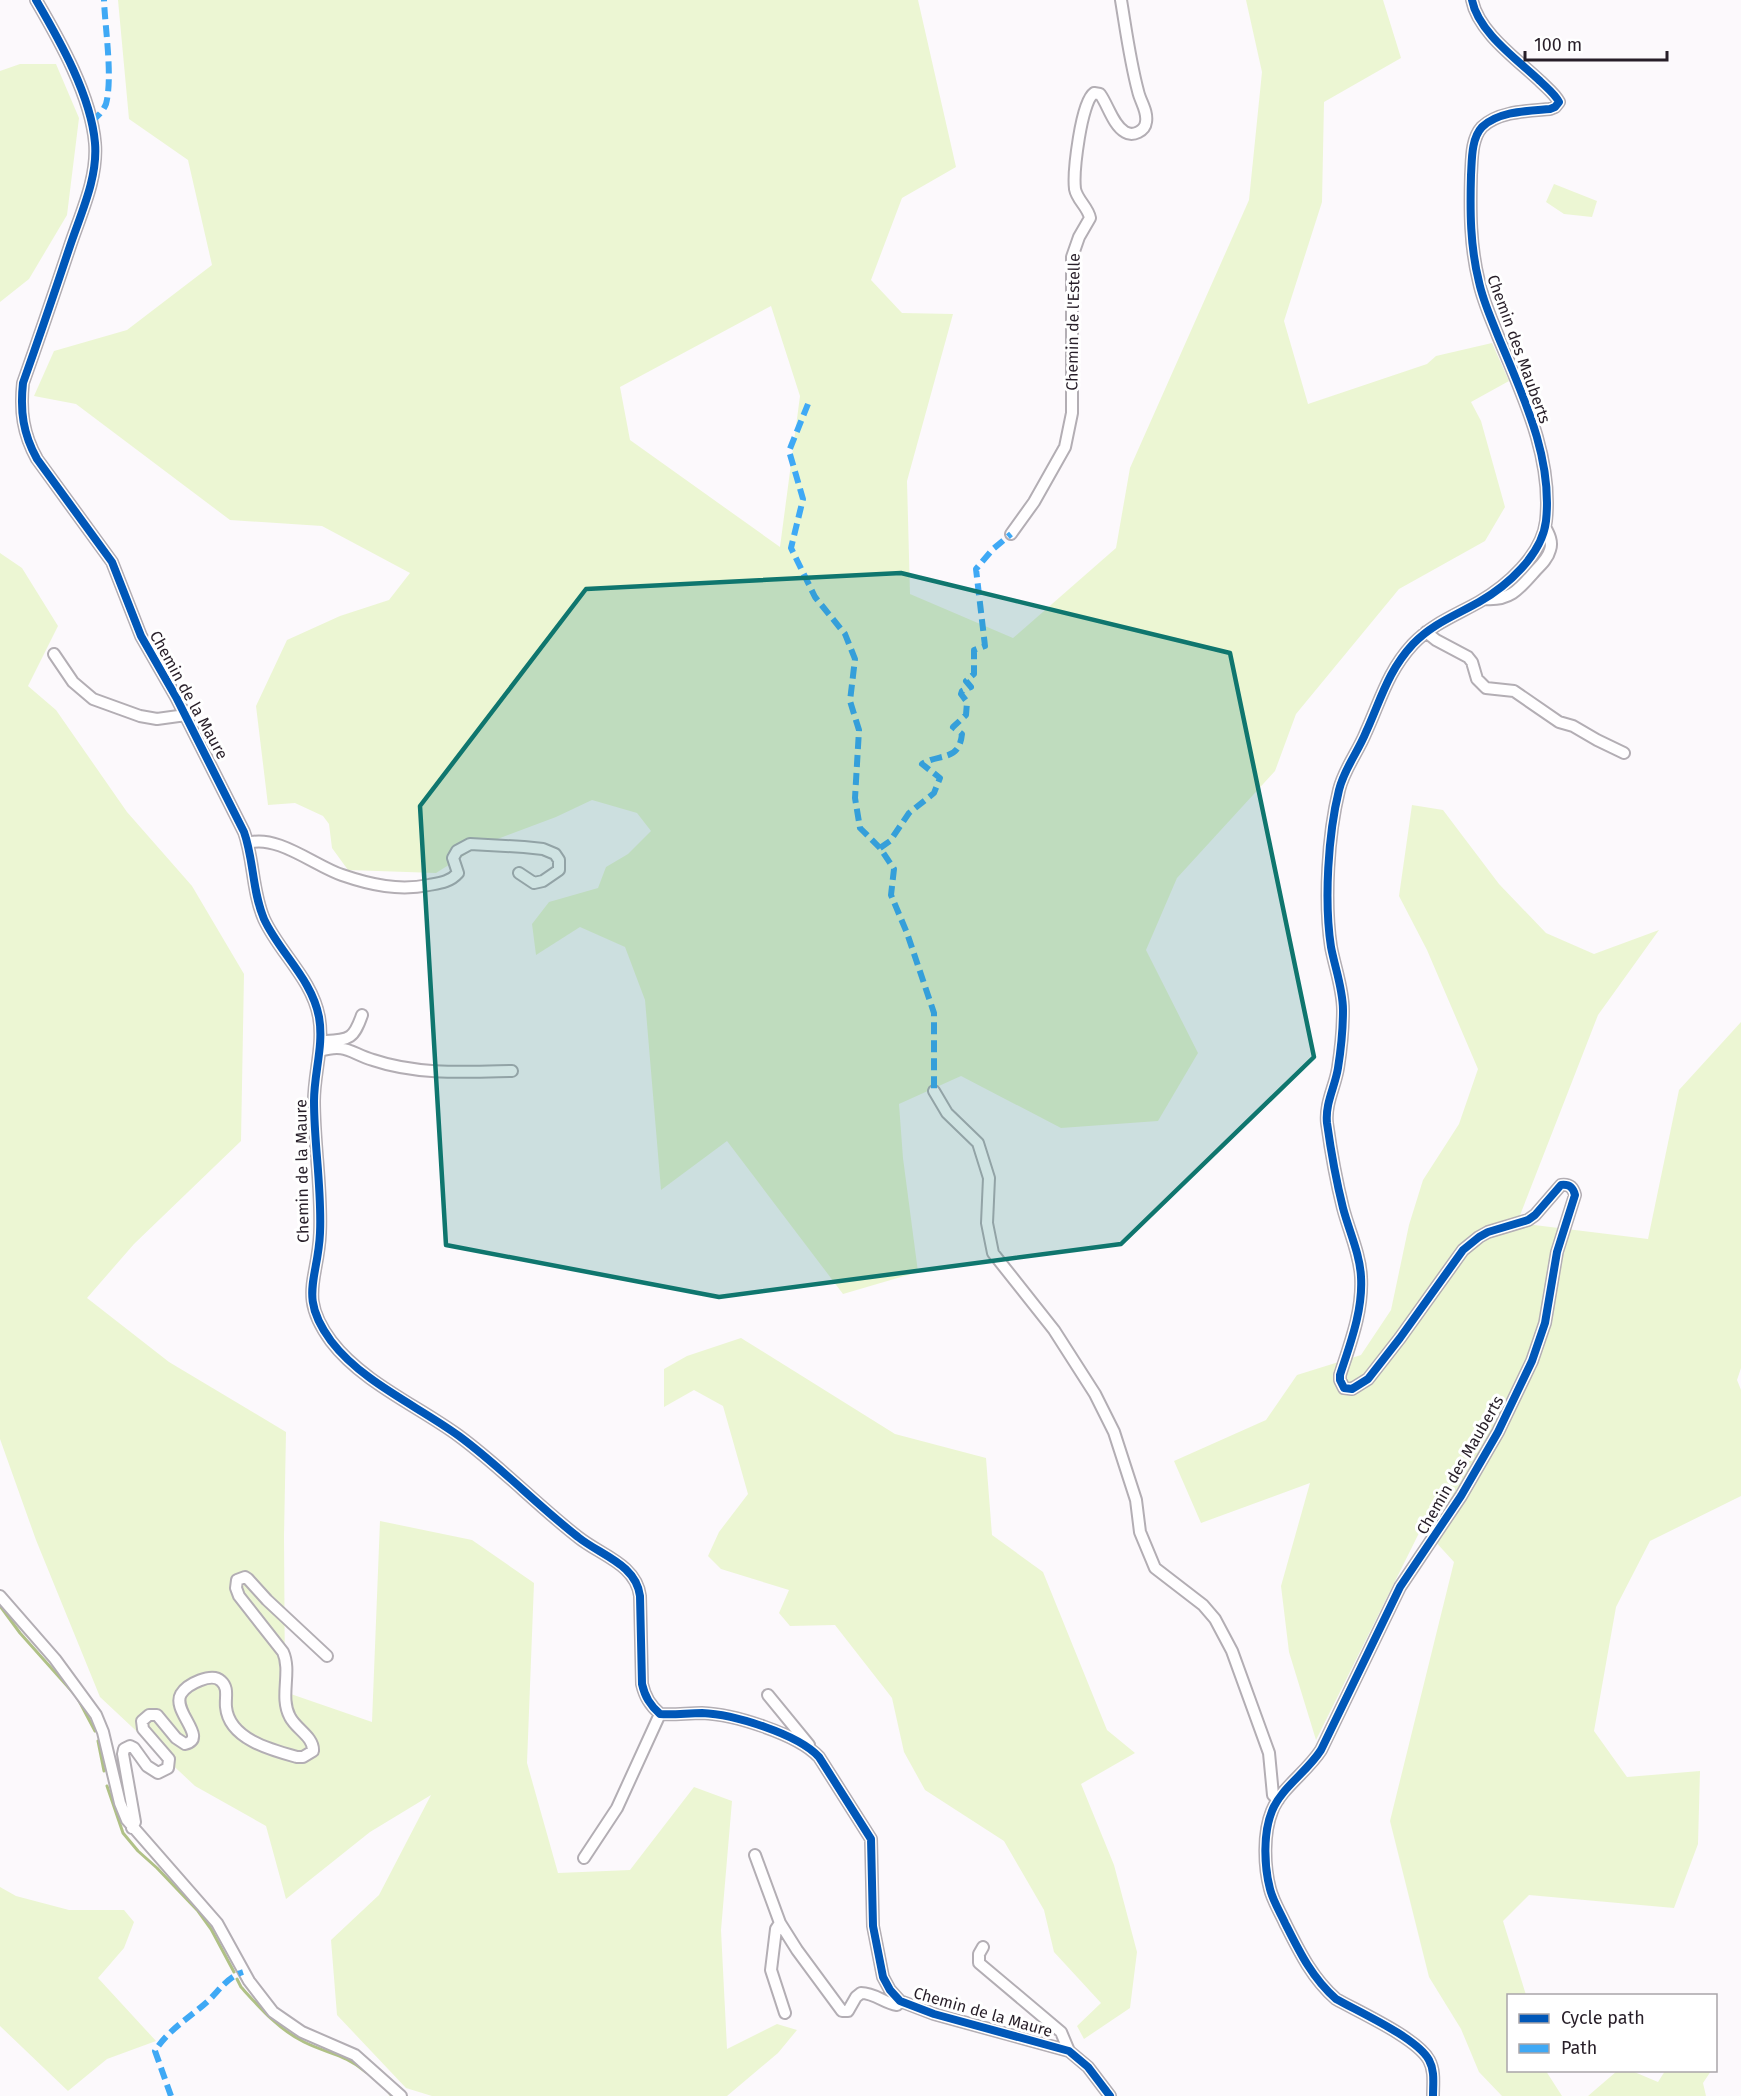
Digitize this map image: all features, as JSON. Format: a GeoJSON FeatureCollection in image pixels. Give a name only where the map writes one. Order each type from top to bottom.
{"type":"FeatureCollection","features":[{"type":"Feature","properties":{"kind":"street","name":"Chemin de la Maure"},"geometry":{"type":"LineString","coordinates":[[36,0],[63,48],[84,98],[91,121],[95,151],[89,191],[24,383],[21,416],[30,446],[37,459],[112,562],[141,636],[186,716],[248,843],[262,915],[268,929],[314,1000],[319,1016],[320,1046],[314,1099],[320,1234],[312,1284],[314,1309],[323,1329],[346,1359],[356,1367],[458,1436],[579,1538],[627,1569],[634,1577],[639,1586],[640,1596],[642,1684],[650,1706],[660,1714],[718,1714],[752,1722],[796,1740],[810,1748],[819,1757],[871,1839],[873,1926],[879,1963],[890,1990],[900,2001],[934,2014],[1069,2051],[1088,2067],[1110,2096]]}},
{"type":"Feature","properties":{"kind":"street","name":"Chemin de l'Estelle"},"geometry":{"type":"LineString","coordinates":[[1011,534],[1034,502],[1065,447],[1072,413],[1072,257],[1079,237],[1090,218],[1075,190],[1077,145],[1087,101],[1094,93],[1100,94],[1123,131],[1128,134],[1137,133],[1146,123],[1146,112],[1138,92],[1121,0]]}},
{"type":"Feature","properties":{"kind":"street","name":"Chemin des Mauberts"},"geometry":{"type":"LineString","coordinates":[[1278,1800],[1321,1750],[1400,1587],[1461,1496],[1513,1402],[1539,1344],[1545,1323],[1557,1252],[1575,1195],[1570,1186],[1561,1185],[1528,1220],[1488,1232],[1472,1242],[1463,1250],[1368,1379],[1352,1389],[1344,1388],[1340,1375],[1356,1326],[1362,1277],[1335,1173],[1327,1119],[1328,1101],[1338,1069],[1343,1005],[1331,947],[1328,911],[1333,821],[1343,776],[1365,734],[1392,671],[1413,644],[1436,625],[1485,599],[1500,588],[1527,561],[1543,535],[1545,527],[1547,502],[1540,447],[1485,303],[1477,274],[1471,237],[1472,171],[1476,136],[1481,128],[1510,114],[1550,109],[1559,102],[1549,89],[1486,28],[1476,15],[1472,0]]}},
{"type":"Feature","properties":{"kind":"street"},"geometry":{"type":"LineString","coordinates":[[1426,632],[1468,657],[1472,662],[1477,679],[1486,688],[1514,691],[1559,722],[1574,726],[1624,753]]}},
{"type":"Feature","properties":{"kind":"street"},"geometry":{"type":"LineString","coordinates":[[54,654],[73,682],[93,699],[140,716],[158,718],[186,716]]}},
{"type":"Feature","properties":{"kind":"street"},"geometry":{"type":"LineString","coordinates":[[248,843],[258,840],[274,843],[341,875],[392,888],[411,889],[452,880],[458,873],[453,858],[457,851],[470,844],[543,849],[555,854],[559,860],[559,870],[543,881],[534,883],[519,873]]}},
{"type":"Feature","properties":{"kind":"street"},"geometry":{"type":"LineString","coordinates":[[320,1046],[351,1037],[362,1016]]}},
{"type":"Feature","properties":{"kind":"street"},"geometry":{"type":"LineString","coordinates":[[320,1046],[344,1048],[372,1060],[408,1068],[449,1072],[512,1071]]}},
{"type":"Feature","properties":{"kind":"street"},"geometry":{"type":"LineString","coordinates":[[934,1091],[947,1113],[978,1143],[989,1178],[987,1223],[993,1253],[1054,1330],[1095,1394],[1114,1432],[1136,1500],[1140,1532],[1155,1568],[1209,1612],[1232,1651],[1269,1753],[1273,1795],[1278,1800],[1268,1824],[1267,1875],[1270,1891],[1305,1964],[1324,1989],[1336,1999],[1419,2047],[1430,2062],[1433,2096]]}},
{"type":"Feature","properties":{"kind":"street"},"geometry":{"type":"LineString","coordinates":[[132,1827],[135,1822],[124,1749],[130,1746],[134,1748],[153,1771],[159,1773],[168,1768],[169,1759],[143,1729],[142,1721],[149,1714],[157,1715],[176,1738],[185,1744],[190,1743],[194,1738],[194,1732],[181,1711],[179,1700],[182,1693],[195,1683],[213,1677],[224,1682],[226,1709],[232,1724],[256,1744],[297,1757],[303,1757],[313,1750],[314,1745],[299,1730],[288,1714],[286,1704],[287,1661],[283,1652],[239,1596],[236,1588],[240,1577],[248,1579],[327,1656]]}},
{"type":"Feature","properties":{"kind":"street"},"geometry":{"type":"LineString","coordinates":[[0,1596],[55,1659],[96,1715],[104,1732],[120,1803],[132,1827],[212,1916],[249,1982],[273,2012],[302,2032],[355,2055],[401,2096]]}},
{"type":"Feature","properties":{"kind":"street"},"geometry":{"type":"LineString","coordinates":[[768,1695],[790,1724],[805,1738],[810,1748]]}},
{"type":"Feature","properties":{"kind":"street"},"geometry":{"type":"LineString","coordinates":[[584,1858],[617,1808],[660,1714]]}},
{"type":"Feature","properties":{"kind":"street","name":"Chemin de la Maure"},"geometry":{"type":"LineString","coordinates":[[754,1856],[780,1923],[842,2011],[848,2011],[861,1993],[869,1993],[891,2004],[897,2005],[900,2001]]}},
{"type":"Feature","properties":{"kind":"street"},"geometry":{"type":"LineString","coordinates":[[780,1923],[776,1929],[771,1970],[785,2013]]}},
{"type":"Feature","properties":{"kind":"street"},"geometry":{"type":"LineString","coordinates":[[983,1947],[979,1954],[979,1963],[1061,2032],[1069,2051]]}},
{"type":"Feature","properties":{"kind":"highlighted area"},"geometry":{"type":"Polygon","coordinates":[[[901,573],[1230,653],[1314,1057],[1121,1244],[719,1297],[446,1245],[420,806],[586,589],[901,573]]]}},
{"type":"Feature","properties":{"kind":"green space"},"geometry":{"type":"Polygon","coordinates":[[[118,0],[918,0],[956,167],[902,198],[871,280],[902,313],[953,314],[907,481],[910,594],[1013,638],[1116,548],[1130,468],[1249,200],[1262,72],[1246,0],[1383,0],[1401,58],[1324,102],[1322,202],[1284,321],[1308,404],[1427,364],[1436,356],[1492,343],[1509,381],[1471,402],[1481,421],[1505,507],[1485,541],[1399,589],[1296,714],[1275,771],[1177,878],[1146,950],[1198,1053],[1158,1121],[1061,1128],[961,1076],[899,1104],[903,1158],[918,1272],[843,1294],[727,1141],[661,1190],[645,1000],[625,947],[580,927],[536,955],[532,924],[549,902],[598,888],[606,867],[628,854],[651,831],[637,813],[592,800],[556,817],[479,846],[436,873],[348,870],[332,848],[329,824],[323,816],[295,803],[268,805],[256,706],[287,640],[340,616],[389,600],[410,573],[322,526],[230,520],[76,404],[34,396],[54,351],[127,330],[212,265],[188,160],[129,119],[118,0]],[[771,306],[620,387],[630,440],[780,547],[800,396],[771,306]]]}},
{"type":"Feature","properties":{"kind":"green space"},"geometry":{"type":"Polygon","coordinates":[[[20,64],[56,64],[79,118],[67,215],[29,279],[0,302],[0,71],[20,64]]]}},
{"type":"Feature","properties":{"kind":"green space"},"geometry":{"type":"Polygon","coordinates":[[[1554,184],[1597,201],[1592,217],[1564,214],[1546,202],[1554,184]]]}},
{"type":"Feature","properties":{"kind":"green space"},"geometry":{"type":"Polygon","coordinates":[[[0,553],[22,568],[58,626],[28,686],[56,710],[127,812],[192,886],[244,974],[241,1141],[134,1244],[87,1298],[169,1362],[286,1432],[285,1692],[372,1722],[380,1521],[472,1540],[534,1583],[527,1763],[558,1873],[630,1870],[694,1787],[732,1801],[721,1930],[727,2049],[777,2024],[797,2030],[778,2053],[727,2096],[432,2096],[406,2088],[337,2015],[331,1940],[379,1895],[431,1795],[370,1832],[286,1899],[266,1826],[195,1786],[100,1697],[36,1540],[0,1439],[0,553]]]}},
{"type":"Feature","properties":{"kind":"green space"},"geometry":{"type":"Polygon","coordinates":[[[1412,805],[1443,810],[1499,884],[1546,933],[1594,954],[1659,930],[1598,1015],[1517,1223],[1648,1239],[1679,1090],[1741,1022],[1741,1368],[1737,1380],[1741,1390],[1741,1496],[1650,1541],[1616,1607],[1594,1731],[1627,1777],[1700,1771],[1698,1844],[1674,1908],[1529,1895],[1503,1921],[1526,1994],[1507,1994],[1507,2072],[1547,2072],[1562,2096],[1502,2096],[1479,2072],[1461,2029],[1429,1977],[1390,1821],[1454,1562],[1422,1527],[1316,1740],[1289,1652],[1281,1586],[1310,1483],[1201,1523],[1174,1461],[1266,1420],[1297,1375],[1361,1355],[1391,1310],[1409,1225],[1423,1180],[1459,1124],[1478,1069],[1427,950],[1399,896],[1412,805]]]}},
{"type":"Feature","properties":{"kind":"green space"},"geometry":{"type":"Polygon","coordinates":[[[741,1338],[895,1434],[986,1458],[992,1535],[1043,1572],[1107,1730],[1135,1753],[1081,1784],[1114,1865],[1137,1952],[1130,2008],[1084,2039],[1077,2026],[1101,2003],[1054,1952],[1044,1910],[1004,1841],[925,1790],[904,1752],[892,1698],[835,1625],[790,1626],[779,1613],[789,1590],[721,1569],[708,1556],[719,1532],[748,1494],[723,1406],[694,1390],[664,1407],[664,1369],[687,1356],[741,1338]]]}},
{"type":"Feature","properties":{"kind":"green space"},"geometry":{"type":"Polygon","coordinates":[[[0,1887],[16,1896],[69,1910],[124,1910],[134,1922],[124,1948],[98,1978],[156,2041],[107,2059],[68,2091],[0,2026],[0,1887]]]}},
{"type":"Feature","properties":{"kind":"green space"},"geometry":{"type":"Polygon","coordinates":[[[1616,2072],[1634,2072],[1658,2082],[1664,2072],[1710,2072],[1703,2083],[1706,2096],[1588,2096],[1616,2072]]]}},
{"type":"Feature","properties":{"kind":"waterway"},"geometry":{"type":"LineString","coordinates":[[0,1606],[20,1633],[77,1697],[95,1731]]}},
{"type":"Feature","properties":{"kind":"waterway"},"geometry":{"type":"LineString","coordinates":[[98,1741],[104,1771]]}},
{"type":"Feature","properties":{"kind":"waterway"},"geometry":{"type":"LineString","coordinates":[[107,1786],[123,1833],[198,1911],[211,1929],[234,1972]]}},
{"type":"Feature","properties":{"kind":"waterway"},"geometry":{"type":"LineString","coordinates":[[237,1979],[255,2003],[286,2031],[304,2042],[351,2061],[366,2072]]}},
{"type":"Feature","properties":{"kind":"waterway"},"geometry":{"type":"LineString","coordinates":[[387,2090],[392,2096]]}},
{"type":"Feature","properties":{"kind":"marked path"},"geometry":{"type":"LineString","coordinates":[[91,121],[103,109],[108,93],[109,67],[104,0]]}},
{"type":"Feature","properties":{"kind":"marked path"},"geometry":{"type":"LineString","coordinates":[[808,404],[789,451],[803,499],[791,548],[815,597],[845,634],[855,659],[850,701],[859,730],[855,798],[860,828],[880,848],[894,869],[891,895],[907,933],[934,1013],[934,1091]]}},
{"type":"Feature","properties":{"kind":"marked path"},"geometry":{"type":"LineString","coordinates":[[880,848],[890,841],[909,813],[934,793],[940,778],[922,764],[953,753],[960,743],[962,734],[953,727],[966,715],[967,702],[961,694],[962,691],[971,687],[966,681],[974,674],[974,650],[985,646],[976,569],[993,549],[1011,534]]}},
{"type":"Feature","properties":{"kind":"marked path"},"geometry":{"type":"LineString","coordinates":[[171,2096],[155,2051],[172,2030],[207,2002],[228,1981],[243,1972]]}},
{"type":"Feature","properties":{"kind":"cycle path"},"geometry":{"type":"LineString","coordinates":[[36,0],[81,88],[92,125],[95,156],[87,197],[23,383],[22,403],[28,441],[37,459],[112,562],[141,636],[176,697],[244,832],[250,853],[257,898],[264,919],[310,990],[315,1003],[320,1028],[314,1101],[320,1233],[312,1299],[321,1325],[331,1341],[358,1369],[459,1436],[490,1460],[563,1525],[616,1561],[632,1576],[640,1596],[642,1684],[648,1700],[660,1714],[715,1714],[747,1721],[781,1733],[819,1757],[871,1839],[873,1926],[883,1977],[890,1990],[900,2001],[934,2014],[1069,2051],[1088,2067],[1110,2096]]}},
{"type":"Feature","properties":{"kind":"cycle path"},"geometry":{"type":"LineString","coordinates":[[1433,2096],[1432,2068],[1423,2052],[1400,2034],[1336,1999],[1313,1973],[1273,1898],[1268,1880],[1265,1850],[1269,1820],[1276,1803],[1321,1750],[1400,1587],[1461,1496],[1498,1432],[1532,1361],[1545,1323],[1557,1252],[1575,1195],[1570,1187],[1561,1185],[1528,1220],[1488,1232],[1463,1250],[1368,1379],[1352,1389],[1344,1388],[1340,1375],[1358,1315],[1361,1277],[1338,1187],[1327,1123],[1329,1102],[1337,1075],[1343,1017],[1342,994],[1331,947],[1328,909],[1330,847],[1339,790],[1386,686],[1404,654],[1428,631],[1490,595],[1522,568],[1538,546],[1546,521],[1545,473],[1534,426],[1485,303],[1476,269],[1471,228],[1471,175],[1474,144],[1482,127],[1505,115],[1550,109],[1559,102],[1551,91],[1490,34],[1476,12],[1472,0]]}}]}
